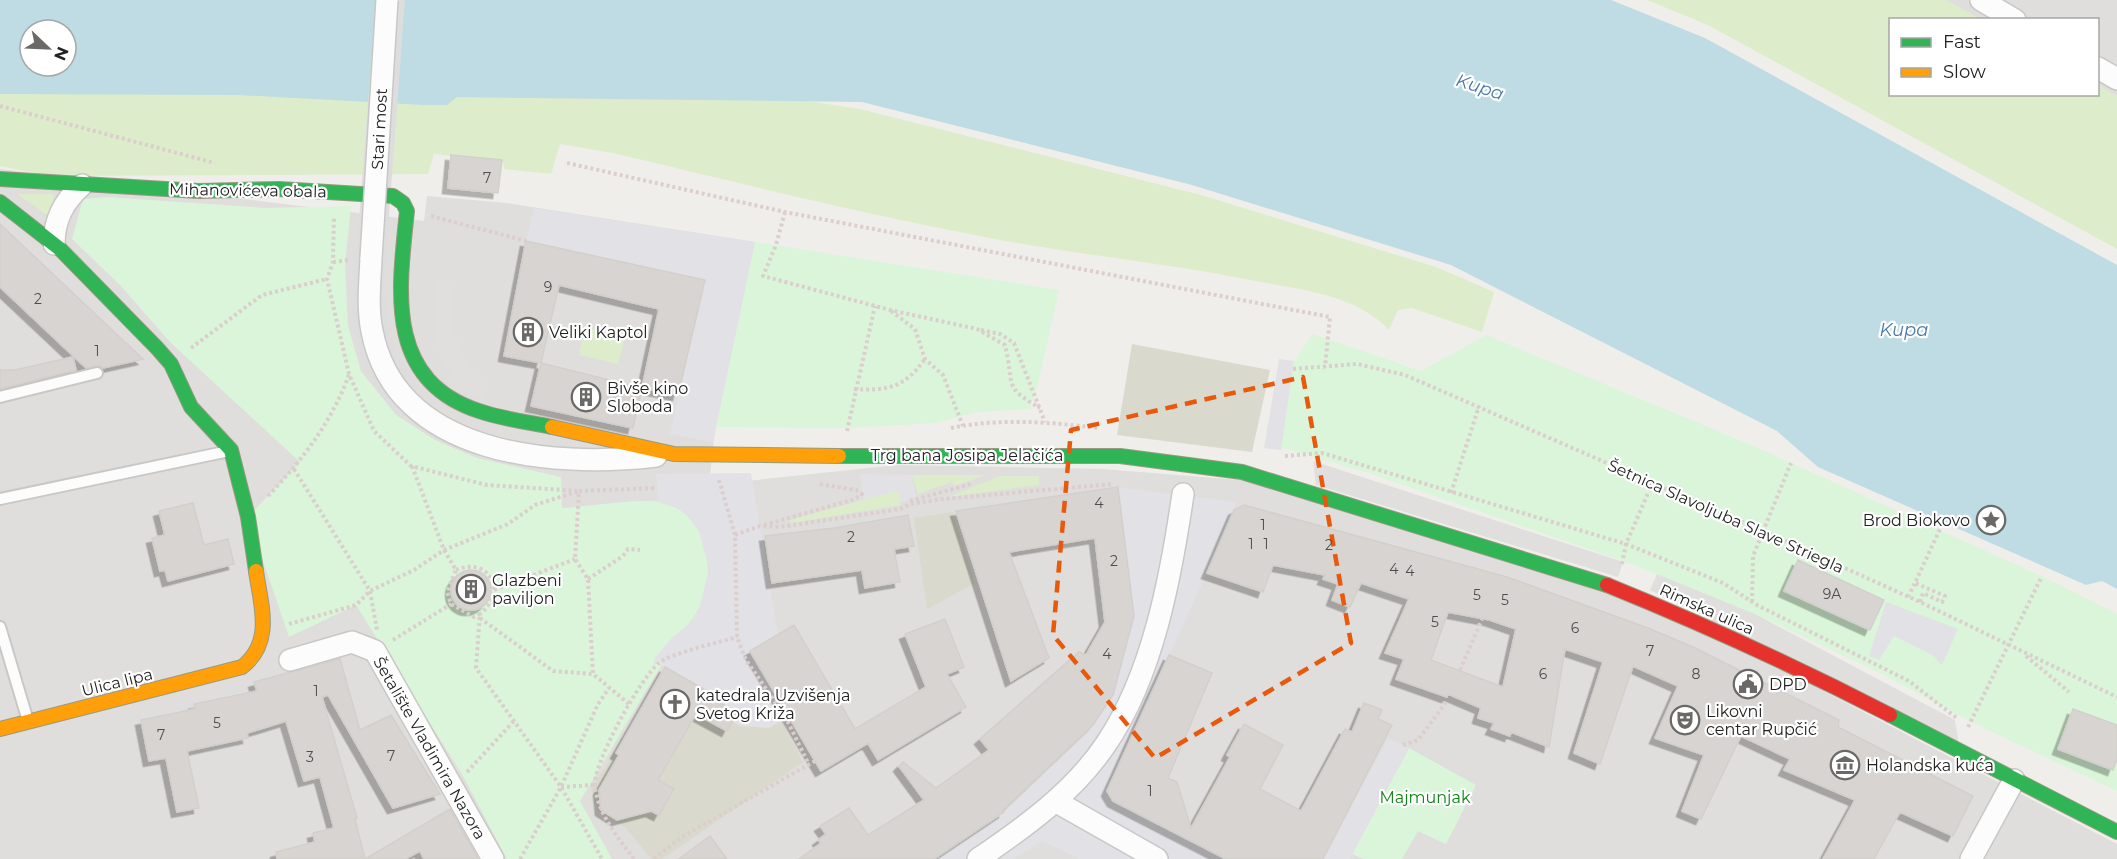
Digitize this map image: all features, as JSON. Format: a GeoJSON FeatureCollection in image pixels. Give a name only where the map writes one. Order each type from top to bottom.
{"type":"FeatureCollection","features":[{"type":"Feature","properties":{"kind":"street","name":"Stari most"},"geometry":{"type":"LineString","coordinates":[[387,0],[371,258],[369,309],[372,331],[392,381],[403,396],[434,423],[480,445],[561,458]]}},
{"type":"Feature","properties":{"kind":"street"},"geometry":{"type":"LineString","coordinates":[[1981,0],[2012,18]]}},
{"type":"Feature","properties":{"kind":"street"},"geometry":{"type":"LineString","coordinates":[[2099,69],[2117,79]]}},
{"type":"Feature","properties":{"kind":"street","name":"Mihanovićeva obala"},"geometry":{"type":"LineString","coordinates":[[0,179],[199,191],[335,191],[393,196],[403,203],[407,211]]}},
{"type":"Feature","properties":{"kind":"street"},"geometry":{"type":"LineString","coordinates":[[57,246],[56,220],[67,200],[82,185]]}},
{"type":"Feature","properties":{"kind":"street"},"geometry":{"type":"LineString","coordinates":[[0,202],[57,246],[171,364],[191,407],[231,450],[248,517],[265,630]]}},
{"type":"Feature","properties":{"kind":"street","name":"Trg bana Josipa Jelačića"},"geometry":{"type":"LineString","coordinates":[[407,211],[398,306],[400,330],[409,353],[424,375],[441,391],[458,403],[478,411],[674,454]]}},
{"type":"Feature","properties":{"kind":"street","name":"Trg bana Josipa Jelačića"},"geometry":{"type":"LineString","coordinates":[[561,458],[613,459],[674,454],[718,456],[1120,456],[1258,476]]}},
{"type":"Feature","properties":{"kind":"street","name":"Rimska ulica"},"geometry":{"type":"LineString","coordinates":[[1258,476],[1453,534],[1616,588],[1722,633],[1814,676],[2117,832]]}},
{"type":"Feature","properties":{"kind":"street"},"geometry":{"type":"LineString","coordinates":[[978,859],[1055,801],[1106,745],[1128,706],[1161,616],[1174,557],[1183,494]]}},
{"type":"Feature","properties":{"kind":"street","name":"Ulica lipa"},"geometry":{"type":"LineString","coordinates":[[0,729],[242,667],[253,659],[261,646],[265,630]]}},
{"type":"Feature","properties":{"kind":"street","name":"Šetalište Vladimira Nazora"},"geometry":{"type":"LineString","coordinates":[[290,660],[352,642],[377,650],[493,859]]}},
{"type":"Feature","properties":{"kind":"street"},"geometry":{"type":"LineString","coordinates":[[1971,859],[2014,780]]}},
{"type":"Feature","properties":{"kind":"street"},"geometry":{"type":"LineString","coordinates":[[1055,801],[1157,859]]}},
{"type":"Feature","properties":{"kind":"lane"},"geometry":{"type":"LineString","coordinates":[[0,397],[98,373]]}},
{"type":"Feature","properties":{"kind":"lane"},"geometry":{"type":"LineString","coordinates":[[0,499],[231,450]]}},
{"type":"Feature","properties":{"kind":"lane"},"geometry":{"type":"LineString","coordinates":[[0,627],[28,722]]}},
{"type":"Feature","properties":{"kind":"path"},"geometry":{"type":"LineString","coordinates":[[0,106],[224,166]]}},
{"type":"Feature","properties":{"kind":"path"},"geometry":{"type":"LineString","coordinates":[[567,163],[785,212],[1330,317],[1325,367]]}},
{"type":"Feature","properties":{"kind":"path"},"geometry":{"type":"LineString","coordinates":[[335,191],[333,262],[327,279],[350,374],[374,431],[411,466],[444,550],[456,570]]}},
{"type":"Feature","properties":{"kind":"path"},"geometry":{"type":"LineString","coordinates":[[407,211],[526,241]]}},
{"type":"Feature","properties":{"kind":"path"},"geometry":{"type":"LineString","coordinates":[[785,212],[776,245],[762,276],[890,310],[1000,334],[1014,342],[1045,422]]}},
{"type":"Feature","properties":{"kind":"path"},"geometry":{"type":"LineString","coordinates":[[171,364],[262,295],[327,279]]}},
{"type":"Feature","properties":{"kind":"path"},"geometry":{"type":"LineString","coordinates":[[847,433],[854,389],[875,306]]}},
{"type":"Feature","properties":{"kind":"path"},"geometry":{"type":"LineString","coordinates":[[890,310],[915,329],[926,359],[943,375],[963,426]]}},
{"type":"Feature","properties":{"kind":"path"},"geometry":{"type":"LineString","coordinates":[[977,329],[1005,345],[1011,367],[1010,383],[1017,395],[1040,408]]}},
{"type":"Feature","properties":{"kind":"path"},"geometry":{"type":"LineString","coordinates":[[854,389],[887,390],[916,372],[926,359]]}},
{"type":"Feature","properties":{"kind":"path","name":"Šetnica Slavoljuba Slave Striegla"},"geometry":{"type":"LineString","coordinates":[[1293,369],[1357,364],[1405,375],[1920,602],[2117,697]]}},
{"type":"Feature","properties":{"kind":"path"},"geometry":{"type":"LineString","coordinates":[[248,517],[294,469],[315,442],[338,404],[350,374]]}},
{"type":"Feature","properties":{"kind":"path"},"geometry":{"type":"LineString","coordinates":[[1451,493],[1479,406]]}},
{"type":"Feature","properties":{"kind":"path"},"geometry":{"type":"LineString","coordinates":[[940,430],[979,422],[1045,422],[1103,428]]}},
{"type":"Feature","properties":{"kind":"path"},"geometry":{"type":"LineString","coordinates":[[835,433],[858,433]]}},
{"type":"Feature","properties":{"kind":"path"},"geometry":{"type":"LineString","coordinates":[[718,456],[717,473],[735,535],[737,637],[746,660],[786,718],[808,763]]}},
{"type":"Feature","properties":{"kind":"path"},"geometry":{"type":"LineString","coordinates":[[910,501],[1122,483],[1120,456]]}},
{"type":"Feature","properties":{"kind":"path"},"geometry":{"type":"LineString","coordinates":[[1752,602],[1753,556],[1791,463]]}},
{"type":"Feature","properties":{"kind":"path"},"geometry":{"type":"LineString","coordinates":[[411,466],[487,485],[579,491],[657,488]]}},
{"type":"Feature","properties":{"kind":"path"},"geometry":{"type":"LineString","coordinates":[[294,469],[370,591],[377,650],[451,604]]}},
{"type":"Feature","properties":{"kind":"path"},"geometry":{"type":"LineString","coordinates":[[760,526],[780,527],[900,509],[910,501],[976,482]]}},
{"type":"Feature","properties":{"kind":"path"},"geometry":{"type":"LineString","coordinates":[[1616,588],[1626,544],[1652,484]]}},
{"type":"Feature","properties":{"kind":"path"},"geometry":{"type":"LineString","coordinates":[[265,630],[356,605],[370,591],[414,570],[444,550],[508,524],[535,505],[579,491]]}},
{"type":"Feature","properties":{"kind":"path"},"geometry":{"type":"LineString","coordinates":[[579,491],[576,559],[588,579],[593,674]]}},
{"type":"Feature","properties":{"kind":"path"},"geometry":{"type":"LineString","coordinates":[[735,535],[855,499],[862,494]]}},
{"type":"Feature","properties":{"kind":"path"},"geometry":{"type":"LineString","coordinates":[[1908,597],[1946,516]]}},
{"type":"Feature","properties":{"kind":"path"},"geometry":{"type":"LineString","coordinates":[[588,579],[623,556],[628,549],[640,550]]}},
{"type":"Feature","properties":{"kind":"path"},"geometry":{"type":"LineString","coordinates":[[494,590],[576,559]]}},
{"type":"Feature","properties":{"kind":"path"},"geometry":{"type":"LineString","coordinates":[[602,859],[561,787],[476,668],[480,616],[489,606],[494,590],[491,578],[482,569],[466,566],[456,570],[447,592],[451,604],[474,617],[480,616],[553,671],[593,674],[628,704]]}},
{"type":"Feature","properties":{"kind":"path"},"geometry":{"type":"LineString","coordinates":[[1968,727],[2042,576]]}},
{"type":"Feature","properties":{"kind":"path"},"geometry":{"type":"LineString","coordinates":[[1915,583],[1944,596],[1942,602],[1923,593],[1920,602]]}},
{"type":"Feature","properties":{"kind":"path"},"geometry":{"type":"LineString","coordinates":[[1460,670],[1482,619]]}},
{"type":"Feature","properties":{"kind":"path"},"geometry":{"type":"LineString","coordinates":[[1956,628],[1961,622]]}},
{"type":"Feature","properties":{"kind":"path"},"geometry":{"type":"LineString","coordinates":[[634,859],[603,818],[594,785],[610,740],[628,704],[645,678],[660,662],[737,637]]}},
{"type":"Feature","properties":{"kind":"path"},"geometry":{"type":"LineString","coordinates":[[2021,652],[2069,692]]}},
{"type":"Feature","properties":{"kind":"path"},"geometry":{"type":"LineString","coordinates":[[520,859],[561,787],[598,704],[609,688]]}},
{"type":"Feature","properties":{"kind":"path"},"geometry":{"type":"LineString","coordinates":[[1403,745],[1418,740],[1447,701]]}},
{"type":"Feature","properties":{"kind":"path"},"geometry":{"type":"LineString","coordinates":[[463,777],[514,722]]}},
{"type":"Feature","properties":{"kind":"path"},"geometry":{"type":"LineString","coordinates":[[654,859],[682,837],[815,761]]}},
{"type":"Feature","properties":{"kind":"path"},"geometry":{"type":"LineString","coordinates":[[561,787],[594,785]]}},
{"type":"Feature","properties":{"kind":"highlighted area"},"geometry":{"type":"Polygon","coordinates":[[[1303,377],[1351,643],[1155,758],[1053,635],[1071,430],[1303,377]]]}},
{"type":"Feature","properties":{"kind":"shaded area"},"geometry":{"type":"Polygon","coordinates":[[[1908,0],[2117,0],[2117,119],[2099,95],[2099,18],[1940,18],[1908,0]]]}},
{"type":"Feature","properties":{"kind":"shaded area"},"geometry":{"type":"Polygon","coordinates":[[[0,169],[424,221],[427,196],[507,203],[755,242],[714,438],[709,485],[897,465],[1103,469],[1252,481],[1612,593],[1758,657],[2117,844],[2117,859],[0,859],[0,169]]]}},
{"type":"Feature","properties":{"kind":"shaded area"},"geometry":{"type":"Polygon","coordinates":[[[534,208],[755,242],[713,442],[670,434],[705,280],[526,241],[534,208]]]}},
{"type":"Feature","properties":{"kind":"shaded area"},"geometry":{"type":"Polygon","coordinates":[[[438,281],[455,282],[453,330],[466,363],[476,377],[488,384],[484,401],[468,394],[458,384],[440,355],[434,317],[438,281]]]}},
{"type":"Feature","properties":{"kind":"shaded area"},"geometry":{"type":"Polygon","coordinates":[[[1132,344],[1270,370],[1252,452],[1117,435],[1132,344]]]}},
{"type":"Feature","properties":{"kind":"shaded area"},"geometry":{"type":"Polygon","coordinates":[[[1279,359],[1294,361],[1281,450],[1264,448],[1279,359]]]}},
{"type":"Feature","properties":{"kind":"shaded area"},"geometry":{"type":"Polygon","coordinates":[[[1313,461],[1623,562],[1618,577],[1316,485],[1313,461]]]}},
{"type":"Feature","properties":{"kind":"shaded area"},"geometry":{"type":"Polygon","coordinates":[[[751,473],[778,634],[750,651],[789,716],[769,728],[740,726],[727,718],[732,709],[667,671],[660,662],[653,666],[655,658],[672,638],[691,622],[699,610],[709,569],[699,532],[690,518],[679,509],[658,502],[656,474],[751,473]]]}},
{"type":"Feature","properties":{"kind":"shaded area"},"geometry":{"type":"Polygon","coordinates":[[[860,474],[912,475],[916,496],[901,503],[898,490],[863,500],[860,474]]]}},
{"type":"Feature","properties":{"kind":"shaded area"},"geometry":{"type":"Polygon","coordinates":[[[1118,487],[1236,502],[1207,573],[1107,791],[1113,801],[1226,859],[1080,859],[1042,841],[1013,859],[934,859],[1004,812],[1093,725],[1114,694],[1134,615],[1118,487]]]}},
{"type":"Feature","properties":{"kind":"shaded area"},"geometry":{"type":"Polygon","coordinates":[[[953,512],[975,583],[927,609],[914,518],[953,512]]]}},
{"type":"Feature","properties":{"kind":"shaded area"},"geometry":{"type":"Polygon","coordinates":[[[1657,574],[1755,614],[1955,720],[1959,744],[1650,590],[1657,574]]]}},
{"type":"Feature","properties":{"kind":"shaded area"},"geometry":{"type":"Polygon","coordinates":[[[1886,602],[1958,629],[1942,665],[1932,655],[1894,636],[1879,660],[1869,656],[1886,602]]]}},
{"type":"Feature","properties":{"kind":"shaded area"},"geometry":{"type":"Polygon","coordinates":[[[700,616],[745,650],[803,762],[662,859],[651,859],[626,828],[598,811],[591,789],[700,616]]]}},
{"type":"Feature","properties":{"kind":"shaded area"},"geometry":{"type":"Polygon","coordinates":[[[1388,738],[1409,748],[1350,859],[1323,859],[1388,738]]]}},
{"type":"Feature","properties":{"kind":"green space"},"geometry":{"type":"Polygon","coordinates":[[[0,0],[505,55],[860,109],[1201,195],[1436,267],[1494,292],[1482,332],[1412,308],[1398,310],[1389,330],[1360,308],[1309,291],[943,229],[613,153],[560,144],[551,174],[504,169],[503,162],[434,154],[428,174],[47,176],[0,166],[0,0]]]}},
{"type":"Feature","properties":{"kind":"green space"},"geometry":{"type":"Polygon","coordinates":[[[1647,0],[1946,0],[1979,18],[1889,18],[1889,96],[2099,96],[2099,86],[2117,96],[2117,249],[1708,25],[1647,0]]]}},
{"type":"Feature","properties":{"kind":"green space"},"geometry":{"type":"Polygon","coordinates":[[[17,194],[53,194],[54,201],[47,215],[17,194]]]}},
{"type":"Feature","properties":{"kind":"green space"},"geometry":{"type":"Polygon","coordinates":[[[107,197],[266,208],[351,206],[345,264],[348,326],[361,371],[396,415],[435,440],[477,458],[561,477],[562,508],[651,501],[679,509],[693,522],[702,538],[707,557],[708,577],[704,597],[696,615],[683,629],[580,801],[612,859],[507,859],[463,776],[356,605],[289,637],[248,517],[300,462],[170,342],[120,285],[72,239],[83,199],[107,197]]]}},
{"type":"Feature","properties":{"kind":"green space"},"geometry":{"type":"Polygon","coordinates":[[[755,242],[1059,290],[1038,384],[1030,409],[977,412],[935,423],[847,428],[715,427],[755,242]]]}},
{"type":"Feature","properties":{"kind":"green space"},"geometry":{"type":"Polygon","coordinates":[[[585,328],[625,337],[618,364],[579,355],[585,328]]]}},
{"type":"Feature","properties":{"kind":"green space"},"geometry":{"type":"Polygon","coordinates":[[[1313,334],[1421,371],[1486,335],[1749,444],[2050,580],[2117,614],[2117,791],[1971,722],[1880,673],[1755,614],[1626,562],[1365,472],[1281,447],[1294,361],[1313,334]]]}},
{"type":"Feature","properties":{"kind":"green space"},"geometry":{"type":"Polygon","coordinates":[[[912,475],[985,475],[954,486],[952,482],[918,494],[912,475]]]}},
{"type":"Feature","properties":{"kind":"green space"},"geometry":{"type":"Polygon","coordinates":[[[1000,476],[1039,476],[1039,485],[949,497],[1000,476]]]}},
{"type":"Feature","properties":{"kind":"green space"},"geometry":{"type":"Polygon","coordinates":[[[899,490],[901,505],[791,523],[790,520],[899,490]]]}},
{"type":"Feature","properties":{"kind":"green space","name":"Majmunjak"},"geometry":{"type":"Polygon","coordinates":[[[1409,748],[1476,785],[1446,844],[1418,831],[1402,859],[1363,859],[1352,854],[1409,748]]]}},
{"type":"Feature","properties":{"kind":"water","name":"Kupa"},"geometry":{"type":"Polygon","coordinates":[[[0,0],[1611,0],[1705,38],[2117,265],[2117,589],[2102,581],[2086,585],[1818,467],[1777,431],[1451,265],[1192,185],[862,102],[457,97],[447,105],[424,105],[238,95],[0,94],[0,0]]]}},
{"type":"Feature","properties":{"kind":"pier"},"geometry":{"type":"Polygon","coordinates":[[[376,0],[405,0],[384,283],[388,328],[397,354],[418,388],[394,408],[375,386],[364,366],[352,310],[376,0]]]}},
{"type":"Feature","properties":{"kind":"building"},"geometry":{"type":"Polygon","coordinates":[[[451,155],[502,160],[498,193],[448,188],[451,155]]]}},
{"type":"Feature","properties":{"kind":"building"},"geometry":{"type":"Polygon","coordinates":[[[0,224],[143,359],[103,368],[99,366],[86,368],[0,287],[0,224]]]}},
{"type":"Feature","properties":{"kind":"building","name":"Veliki Kaptol"},"geometry":{"type":"Polygon","coordinates":[[[526,241],[705,280],[678,395],[642,388],[659,309],[559,285],[541,363],[504,356],[526,241]]]}},
{"type":"Feature","properties":{"kind":"building"},"geometry":{"type":"Polygon","coordinates":[[[73,357],[76,370],[0,389],[0,370],[15,370],[73,357]]]}},
{"type":"Feature","properties":{"kind":"building","name":"Bivše kino Sloboda"},"geometry":{"type":"Polygon","coordinates":[[[541,363],[642,388],[633,428],[531,406],[541,363]]]}},
{"type":"Feature","properties":{"kind":"building"},"geometry":{"type":"Polygon","coordinates":[[[1118,487],[1134,616],[1113,695],[1093,725],[1003,810],[1004,812],[934,859],[799,859],[821,843],[818,840],[826,834],[820,826],[849,808],[868,835],[924,800],[899,766],[903,762],[936,788],[989,750],[980,739],[1079,652],[1086,655],[1105,622],[1095,538],[1009,552],[1049,658],[1011,681],[956,511],[1118,487]]]}},
{"type":"Feature","properties":{"kind":"building"},"geometry":{"type":"Polygon","coordinates":[[[193,503],[204,545],[228,539],[234,564],[168,581],[165,570],[160,571],[152,538],[165,535],[159,511],[193,503]]]}},
{"type":"Feature","properties":{"kind":"building"},"geometry":{"type":"Polygon","coordinates":[[[1244,505],[1507,577],[1648,628],[1693,647],[1839,720],[1838,727],[1973,796],[1953,836],[1900,812],[1874,859],[1823,859],[1855,800],[1784,770],[1790,759],[1741,736],[1701,819],[1682,811],[1704,755],[1655,738],[1678,686],[1633,666],[1600,764],[1574,753],[1603,662],[1565,649],[1549,747],[1511,732],[1510,736],[1491,729],[1494,723],[1478,718],[1481,708],[1448,694],[1447,697],[1396,679],[1404,659],[1385,653],[1409,599],[1361,583],[1350,607],[1332,600],[1338,584],[1323,579],[1325,575],[1273,565],[1263,592],[1207,573],[1234,510],[1244,505]],[[1448,612],[1431,660],[1503,687],[1516,629],[1490,620],[1448,612]]]}},
{"type":"Feature","properties":{"kind":"building"},"geometry":{"type":"Polygon","coordinates":[[[908,515],[914,546],[894,549],[900,582],[865,588],[862,570],[772,583],[765,536],[834,528],[908,515]]]}},
{"type":"Feature","properties":{"kind":"building"},"geometry":{"type":"Polygon","coordinates":[[[1798,560],[1884,600],[1870,630],[1784,591],[1798,560]]]}},
{"type":"Feature","properties":{"kind":"building","name":"Glazbeni paviljon"},"geometry":{"type":"Polygon","coordinates":[[[471,570],[485,576],[491,590],[485,604],[471,610],[457,604],[451,590],[457,576],[471,570]]]}},
{"type":"Feature","properties":{"kind":"building"},"geometry":{"type":"Polygon","coordinates":[[[945,619],[964,667],[947,674],[966,707],[878,760],[868,743],[821,771],[750,651],[794,625],[855,729],[926,687],[905,634],[945,619]]]}},
{"type":"Feature","properties":{"kind":"building"},"geometry":{"type":"Polygon","coordinates":[[[1169,655],[1212,673],[1168,778],[1177,782],[1191,828],[1230,757],[1227,755],[1244,724],[1283,745],[1260,789],[1301,811],[1345,729],[1352,732],[1364,703],[1382,710],[1378,719],[1392,725],[1323,859],[1226,859],[1113,801],[1107,791],[1169,655]]]}},
{"type":"Feature","properties":{"kind":"building"},"geometry":{"type":"Polygon","coordinates":[[[340,659],[360,730],[391,715],[440,794],[393,808],[328,695],[322,697],[357,818],[355,819],[365,859],[277,859],[276,852],[315,842],[313,833],[334,828],[320,777],[304,781],[286,721],[247,733],[248,738],[187,751],[199,808],[177,812],[166,758],[149,761],[141,720],[195,709],[194,704],[257,691],[254,682],[340,659]]]}},
{"type":"Feature","properties":{"kind":"building"},"geometry":{"type":"Polygon","coordinates":[[[665,667],[709,692],[707,696],[737,713],[727,731],[696,714],[658,780],[674,789],[659,815],[651,811],[617,820],[601,810],[599,790],[619,755],[616,753],[665,667]]]}},
{"type":"Feature","properties":{"kind":"building"},"geometry":{"type":"Polygon","coordinates":[[[2073,709],[2117,725],[2117,759],[2113,770],[2058,749],[2073,709]]]}},
{"type":"Feature","properties":{"kind":"building"},"geometry":{"type":"Polygon","coordinates":[[[450,809],[478,859],[424,859],[420,851],[405,859],[365,859],[450,809]]]}},
{"type":"Feature","properties":{"kind":"building"},"geometry":{"type":"Polygon","coordinates":[[[710,836],[727,859],[679,859],[710,836]]]}},
{"type":"Feature","properties":{"kind":"traffic: fast"},"geometry":{"type":"LineString","coordinates":[[0,179],[199,191],[279,189],[393,196],[403,203],[407,211],[401,300],[404,329],[412,355],[427,378],[448,397],[479,411],[552,427]]}},
{"type":"Feature","properties":{"kind":"traffic: fast"},"geometry":{"type":"LineString","coordinates":[[0,202],[60,249],[157,348],[171,364],[191,407],[231,450],[248,517],[256,571]]}},
{"type":"Feature","properties":{"kind":"traffic: fast"},"geometry":{"type":"LineString","coordinates":[[839,456],[1120,456],[1242,472],[1607,585]]}},
{"type":"Feature","properties":{"kind":"traffic: fast"},"geometry":{"type":"LineString","coordinates":[[1890,715],[2117,832]]}},
{"type":"Feature","properties":{"kind":"traffic: slow"},"geometry":{"type":"LineString","coordinates":[[552,427],[674,454],[839,456]]}},
{"type":"Feature","properties":{"kind":"traffic: slow"},"geometry":{"type":"LineString","coordinates":[[0,729],[242,667],[252,657],[262,635],[262,610],[256,571]]}},
{"type":"Feature","properties":{"kind":"traffic: jam"},"geometry":{"type":"LineString","coordinates":[[1607,585],[1750,647],[1890,715]]}},
{"type":"Feature","properties":{"kind":"place","name":"Veliki Kaptol"},"geometry":{"type":"Point","coordinates":[528,332]}},
{"type":"Feature","properties":{"kind":"place","name":"Bivše kino Sloboda"},"geometry":{"type":"Point","coordinates":[586,397]}},
{"type":"Feature","properties":{"kind":"place","name":"Brod Biokovo"},"geometry":{"type":"Point","coordinates":[1991,520]}},
{"type":"Feature","properties":{"kind":"place","name":"Glazbeni paviljon"},"geometry":{"type":"Point","coordinates":[471,589]}},
{"type":"Feature","properties":{"kind":"place","name":"DPD"},"geometry":{"type":"Point","coordinates":[1748,684]}},
{"type":"Feature","properties":{"kind":"place","name":"katedrala Uzvišenja Svetog Križa"},"geometry":{"type":"Point","coordinates":[675,704]}},
{"type":"Feature","properties":{"kind":"place","name":"Likovni centar Rupčić"},"geometry":{"type":"Point","coordinates":[1685,720]}},
{"type":"Feature","properties":{"kind":"place","name":"Holandska kuća"},"geometry":{"type":"Point","coordinates":[1845,765]}}]}
